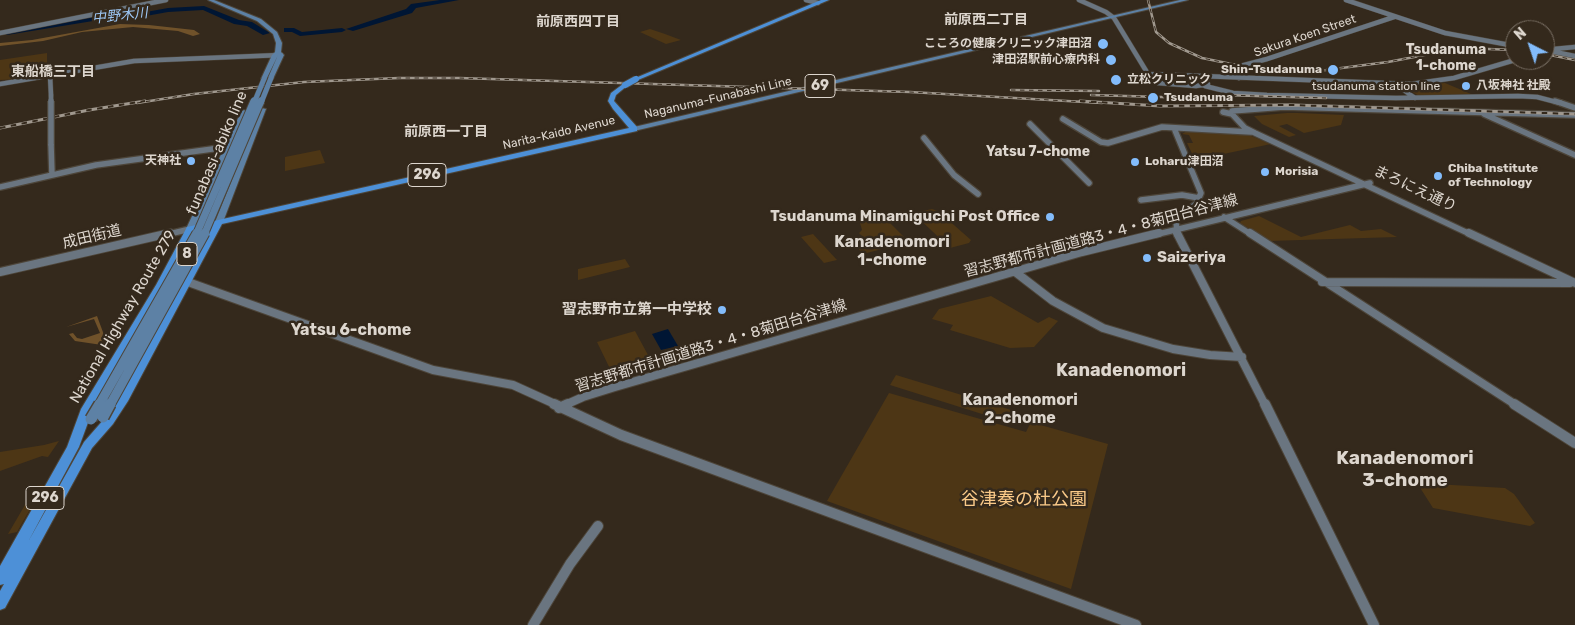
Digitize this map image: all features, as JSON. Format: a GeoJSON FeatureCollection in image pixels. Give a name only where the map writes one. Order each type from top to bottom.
{"type":"FeatureCollection","features":[{"type":"Feature","properties":{"kind":"highway","name":"Narita-Kaido Avenue"},"geometry":{"type":"LineString","coordinates":[[190,229],[634,129],[611,101],[613,94],[625,85],[826,0]]}},
{"type":"Feature","properties":{"kind":"highway","name":"296"},"geometry":{"type":"LineString","coordinates":[[0,604],[88,445],[114,413],[188,282],[219,222]]}},
{"type":"Feature","properties":{"kind":"highway","name":"National Highway Route 279"},"geometry":{"type":"LineString","coordinates":[[0,580],[73,448],[87,409],[161,285],[190,229]]}},
{"type":"Feature","properties":{"kind":"main road"},"geometry":{"type":"LineString","coordinates":[[210,0],[266,24],[278,38],[278,55]]}},
{"type":"Feature","properties":{"kind":"main road","name":"Naganuma-Funabashi Line"},"geometry":{"type":"LineString","coordinates":[[634,129],[1186,0]]}},
{"type":"Feature","properties":{"kind":"main road","name":"funabasi-abiko line"},"geometry":{"type":"LineString","coordinates":[[73,448],[161,299],[198,230],[278,55]]}},
{"type":"Feature","properties":{"kind":"main road","name":"funabasi-abiko line"},"geometry":{"type":"LineString","coordinates":[[219,222],[273,86],[267,79]]}},
{"type":"Feature","properties":{"kind":"main road","name":"funabasi-abiko line"},"geometry":{"type":"LineString","coordinates":[[190,229],[255,88],[267,79]]}},
{"type":"Feature","properties":{"kind":"main road","name":"funabasi-abiko line"},"geometry":{"type":"LineString","coordinates":[[88,445],[196,252],[211,221],[267,79]]}},
{"type":"Feature","properties":{"kind":"street"},"geometry":{"type":"LineString","coordinates":[[0,33],[166,0]]}},
{"type":"Feature","properties":{"kind":"street"},"geometry":{"type":"LineString","coordinates":[[806,0],[818,3]]}},
{"type":"Feature","properties":{"kind":"street"},"geometry":{"type":"LineString","coordinates":[[1079,0],[1106,12],[1114,18],[1150,76],[1204,76],[1395,84],[1429,83],[1454,78],[1505,63]]}},
{"type":"Feature","properties":{"kind":"street"},"geometry":{"type":"LineString","coordinates":[[1346,0],[1445,33],[1505,44]]}},
{"type":"Feature","properties":{"kind":"street","name":"Sakura Koen Street"},"geometry":{"type":"LineString","coordinates":[[1239,78],[1233,68],[1259,62],[1394,17]]}},
{"type":"Feature","properties":{"kind":"street"},"geometry":{"type":"LineString","coordinates":[[1555,49],[1575,47]]}},
{"type":"Feature","properties":{"kind":"street"},"geometry":{"type":"LineString","coordinates":[[1555,52],[1575,56]]}},
{"type":"Feature","properties":{"kind":"street"},"geometry":{"type":"LineString","coordinates":[[0,84],[134,61],[278,55]]}},
{"type":"Feature","properties":{"kind":"street"},"geometry":{"type":"LineString","coordinates":[[50,75],[52,175]]}},
{"type":"Feature","properties":{"kind":"street","name":"tsudanuma station line"},"geometry":{"type":"LineString","coordinates":[[1150,76],[1166,85],[1207,84],[1237,93],[1415,98],[1529,96],[1554,100],[1575,108]]}},
{"type":"Feature","properties":{"kind":"street"},"geometry":{"type":"LineString","coordinates":[[1204,76],[1207,84]]}},
{"type":"Feature","properties":{"kind":"street"},"geometry":{"type":"LineString","coordinates":[[1395,84],[1415,98]]}},
{"type":"Feature","properties":{"kind":"street"},"geometry":{"type":"LineString","coordinates":[[1223,112],[1284,107],[1575,117]]}},
{"type":"Feature","properties":{"kind":"street"},"geometry":{"type":"LineString","coordinates":[[1232,112],[1243,125],[1255,133]]}},
{"type":"Feature","properties":{"kind":"street"},"geometry":{"type":"LineString","coordinates":[[1483,113],[1575,117]]}},
{"type":"Feature","properties":{"kind":"street"},"geometry":{"type":"LineString","coordinates":[[1483,113],[1575,155]]}},
{"type":"Feature","properties":{"kind":"street"},"geometry":{"type":"LineString","coordinates":[[1063,120],[1101,142],[1108,143],[1162,127],[1255,133]]}},
{"type":"Feature","properties":{"kind":"street"},"geometry":{"type":"LineString","coordinates":[[1030,124],[1089,183]]}},
{"type":"Feature","properties":{"kind":"street","name":"まろにえ通り"},"geometry":{"type":"LineString","coordinates":[[1243,125],[1575,282]]}},
{"type":"Feature","properties":{"kind":"street"},"geometry":{"type":"LineString","coordinates":[[1174,128],[1200,188],[1196,204],[1176,219],[1177,234],[1220,320],[1242,357],[1374,625]]}},
{"type":"Feature","properties":{"kind":"street","name":"まろにえ通り"},"geometry":{"type":"LineString","coordinates":[[1255,133],[1367,184]]}},
{"type":"Feature","properties":{"kind":"street"},"geometry":{"type":"LineString","coordinates":[[924,138],[954,175],[978,194]]}},
{"type":"Feature","properties":{"kind":"street"},"geometry":{"type":"LineString","coordinates":[[0,187],[96,165],[251,144]]}},
{"type":"Feature","properties":{"kind":"street","name":"習志野都市計画道路3・4・8菊田台谷津線"},"geometry":{"type":"LineString","coordinates":[[559,408],[583,397],[1014,271],[1176,228],[1367,184]]}},
{"type":"Feature","properties":{"kind":"street"},"geometry":{"type":"LineString","coordinates":[[1141,200],[1182,195],[1199,198]]}},
{"type":"Feature","properties":{"kind":"street"},"geometry":{"type":"LineString","coordinates":[[1224,217],[1322,282],[1575,443]]}},
{"type":"Feature","properties":{"kind":"street","name":"成田街道"},"geometry":{"type":"LineString","coordinates":[[0,272],[190,229]]}},
{"type":"Feature","properties":{"kind":"street"},"geometry":{"type":"LineString","coordinates":[[1014,271],[1065,309],[1103,328],[1173,349],[1210,355],[1242,357]]}},
{"type":"Feature","properties":{"kind":"street"},"geometry":{"type":"LineString","coordinates":[[161,285],[188,282],[433,370],[496,380],[513,385],[559,408],[621,435],[1136,625]]}},
{"type":"Feature","properties":{"kind":"street"},"geometry":{"type":"LineString","coordinates":[[1322,282],[1575,282]]}},
{"type":"Feature","properties":{"kind":"street"},"geometry":{"type":"LineString","coordinates":[[533,625],[570,564],[598,526]]}},
{"type":"Feature","properties":{"kind":"green space"},"geometry":{"type":"Polygon","coordinates":[[[650,29],[681,40],[666,44],[640,32],[650,29]]]}},
{"type":"Feature","properties":{"kind":"green space"},"geometry":{"type":"Polygon","coordinates":[[[47,53],[47,74],[22,79],[0,80],[0,60],[47,53]]]}},
{"type":"Feature","properties":{"kind":"green space"},"geometry":{"type":"Polygon","coordinates":[[[1445,83],[1471,94],[1419,96],[1404,87],[1445,83]]]}},
{"type":"Feature","properties":{"kind":"green space"},"geometry":{"type":"Polygon","coordinates":[[[1287,113],[1344,115],[1341,125],[1304,133],[1287,124],[1279,126],[1296,135],[1289,137],[1262,124],[1254,116],[1287,113]]]}},
{"type":"Feature","properties":{"kind":"green space"},"geometry":{"type":"Polygon","coordinates":[[[1187,131],[1244,133],[1271,144],[1195,160],[1187,143],[1193,143],[1189,135],[1182,134],[1187,131]]]}},
{"type":"Feature","properties":{"kind":"green space"},"geometry":{"type":"Polygon","coordinates":[[[320,150],[325,163],[285,171],[285,157],[320,150]]]}},
{"type":"Feature","properties":{"kind":"green space"},"geometry":{"type":"Polygon","coordinates":[[[932,209],[938,211],[971,240],[969,243],[950,248],[913,213],[932,209]]]}},
{"type":"Feature","properties":{"kind":"green space"},"geometry":{"type":"Polygon","coordinates":[[[1259,216],[1301,237],[1350,225],[1361,231],[1381,229],[1397,237],[1269,241],[1240,223],[1241,221],[1259,216]]]}},
{"type":"Feature","properties":{"kind":"green space"},"geometry":{"type":"Polygon","coordinates":[[[886,219],[909,242],[863,254],[857,247],[869,244],[859,233],[862,230],[860,223],[886,219]]]}},
{"type":"Feature","properties":{"kind":"green space"},"geometry":{"type":"Polygon","coordinates":[[[813,234],[837,260],[824,263],[801,237],[813,234]]]}},
{"type":"Feature","properties":{"kind":"green space"},"geometry":{"type":"Polygon","coordinates":[[[625,259],[630,267],[578,280],[578,269],[625,259]]]}},
{"type":"Feature","properties":{"kind":"green space"},"geometry":{"type":"Polygon","coordinates":[[[991,296],[1038,323],[1049,317],[1058,321],[1034,347],[1010,348],[950,330],[953,325],[932,319],[939,309],[991,296]]]}},
{"type":"Feature","properties":{"kind":"green space"},"geometry":{"type":"Polygon","coordinates":[[[635,331],[654,366],[614,377],[597,342],[635,331]]]}},
{"type":"Feature","properties":{"kind":"green space"},"geometry":{"type":"Polygon","coordinates":[[[896,375],[1021,413],[1017,425],[890,385],[896,375]]]}},
{"type":"Feature","properties":{"kind":"green space","name":"谷津奏の杜公園"},"geometry":{"type":"Polygon","coordinates":[[[889,393],[1026,432],[1030,424],[1037,424],[1108,444],[1071,589],[827,501],[889,393]]]}},
{"type":"Feature","properties":{"kind":"green space"},"geometry":{"type":"Polygon","coordinates":[[[59,441],[48,457],[42,456],[0,471],[0,452],[59,441]]]}},
{"type":"Feature","properties":{"kind":"green space"},"geometry":{"type":"Polygon","coordinates":[[[1417,483],[1505,488],[1514,494],[1535,523],[1530,526],[1433,508],[1417,483]]]}},
{"type":"Feature","properties":{"kind":"green space"},"geometry":{"type":"Polygon","coordinates":[[[44,485],[17,532],[8,534],[36,486],[44,485]]]}},
{"type":"Feature","properties":{"kind":"shaded area"},"geometry":{"type":"Polygon","coordinates":[[[120,24],[194,30],[200,34],[193,36],[178,31],[133,27],[82,32],[43,41],[0,46],[0,43],[32,40],[120,24]]]}},
{"type":"Feature","properties":{"kind":"shaded area"},"geometry":{"type":"Polygon","coordinates":[[[97,316],[107,343],[102,345],[75,341],[69,334],[73,333],[77,338],[82,339],[100,333],[94,319],[66,327],[97,316]]]}},
{"type":"Feature","properties":{"kind":"water"},"geometry":{"type":"Polygon","coordinates":[[[668,329],[678,346],[661,350],[652,334],[668,329]]]}},
{"type":"Feature","properties":{"kind":"waterway","name":"中野木川"},"geometry":{"type":"LineString","coordinates":[[350,29],[409,11],[414,6],[455,0]]}},
{"type":"Feature","properties":{"kind":"waterway","name":"中野木川"},"geometry":{"type":"LineString","coordinates":[[7,33],[93,19],[135,16],[168,10],[204,8],[237,22],[249,24],[266,33]]}},
{"type":"Feature","properties":{"kind":"waterway","name":"中野木川"},"geometry":{"type":"LineString","coordinates":[[287,30],[294,30],[300,34],[342,30]]}},
{"type":"Feature","properties":{"kind":"railway"},"geometry":{"type":"LineString","coordinates":[[1148,0],[1156,32],[1169,43],[1202,58],[1251,68],[1284,71],[1326,70],[1388,62],[1461,48],[1505,50]]}},
{"type":"Feature","properties":{"kind":"railway"},"geometry":{"type":"LineString","coordinates":[[1555,56],[1575,60]]}},
{"type":"Feature","properties":{"kind":"railway"},"geometry":{"type":"LineString","coordinates":[[137,103],[194,94],[304,82],[399,78],[459,78],[910,92],[1102,103]]}},
{"type":"Feature","properties":{"kind":"railway"},"geometry":{"type":"LineString","coordinates":[[1011,90],[1099,91]]}},
{"type":"Feature","properties":{"kind":"railway"},"geometry":{"type":"LineString","coordinates":[[1091,95],[1231,99]]}},
{"type":"Feature","properties":{"kind":"railway"},"geometry":{"type":"LineString","coordinates":[[1223,95],[1326,98]]}},
{"type":"Feature","properties":{"kind":"railway"},"geometry":{"type":"LineString","coordinates":[[0,128],[145,101]]}},
{"type":"Feature","properties":{"kind":"railway"},"geometry":{"type":"LineString","coordinates":[[1080,101],[1160,106],[1291,105],[1575,114]]}},
{"type":"Feature","properties":{"kind":"place","name":"こころの健康クリニック津田沼"},"geometry":{"type":"Point","coordinates":[1103,44]}},
{"type":"Feature","properties":{"kind":"place","name":"津田沼駅前心療内科"},"geometry":{"type":"Point","coordinates":[1111,60]}},
{"type":"Feature","properties":{"kind":"place","name":"Shin-Tsudanuma"},"geometry":{"type":"Point","coordinates":[1333,70]}},
{"type":"Feature","properties":{"kind":"place","name":"立松クリニック"},"geometry":{"type":"Point","coordinates":[1116,80]}},
{"type":"Feature","properties":{"kind":"place","name":"八坂神社 社殿"},"geometry":{"type":"Point","coordinates":[1466,86]}},
{"type":"Feature","properties":{"kind":"place","name":"Tsudanuma"},"geometry":{"type":"Point","coordinates":[1153,98]}},
{"type":"Feature","properties":{"kind":"place","name":"天神社"},"geometry":{"type":"Point","coordinates":[191,161]}},
{"type":"Feature","properties":{"kind":"place","name":"Loharu津田沼"},"geometry":{"type":"Point","coordinates":[1135,162]}},
{"type":"Feature","properties":{"kind":"place","name":"Morisia"},"geometry":{"type":"Point","coordinates":[1265,172]}},
{"type":"Feature","properties":{"kind":"place","name":"Chiba Institute of Technology"},"geometry":{"type":"Point","coordinates":[1438,176]}},
{"type":"Feature","properties":{"kind":"place","name":"Tsudanuma Minamiguchi Post Office"},"geometry":{"type":"Point","coordinates":[1050,217]}},
{"type":"Feature","properties":{"kind":"place","name":"Saizeriya"},"geometry":{"type":"Point","coordinates":[1147,258]}},
{"type":"Feature","properties":{"kind":"place","name":"習志野市立第一中学校"},"geometry":{"type":"Point","coordinates":[722,310]}},
{"type":"Feature","properties":{"kind":"district","name":"前原西二丁目"},"geometry":{"type":"Point","coordinates":[986,20]}},
{"type":"Feature","properties":{"kind":"district","name":"前原西四丁目"},"geometry":{"type":"Point","coordinates":[578,22]}},
{"type":"Feature","properties":{"kind":"district","name":"Tsudanuma 1-chome"},"geometry":{"type":"Point","coordinates":[1446,58]}},
{"type":"Feature","properties":{"kind":"district","name":"東船橋三丁目"},"geometry":{"type":"Point","coordinates":[53,72]}},
{"type":"Feature","properties":{"kind":"district","name":"前原西一丁目"},"geometry":{"type":"Point","coordinates":[446,132]}},
{"type":"Feature","properties":{"kind":"district","name":"Yatsu 7-chome"},"geometry":{"type":"Point","coordinates":[1038,152]}},
{"type":"Feature","properties":{"kind":"district","name":"Kanadenomori 1-chome"},"geometry":{"type":"Point","coordinates":[892,251]}},
{"type":"Feature","properties":{"kind":"district","name":"Yatsu 6-chome"},"geometry":{"type":"Point","coordinates":[351,330]}},
{"type":"Feature","properties":{"kind":"district","name":"Kanadenomori"},"geometry":{"type":"Point","coordinates":[1121,371]}},
{"type":"Feature","properties":{"kind":"district","name":"Kanadenomori 2-chome"},"geometry":{"type":"Point","coordinates":[1020,409]}},
{"type":"Feature","properties":{"kind":"district","name":"Kanadenomori 3-chome"},"geometry":{"type":"Point","coordinates":[1405,470]}}]}
